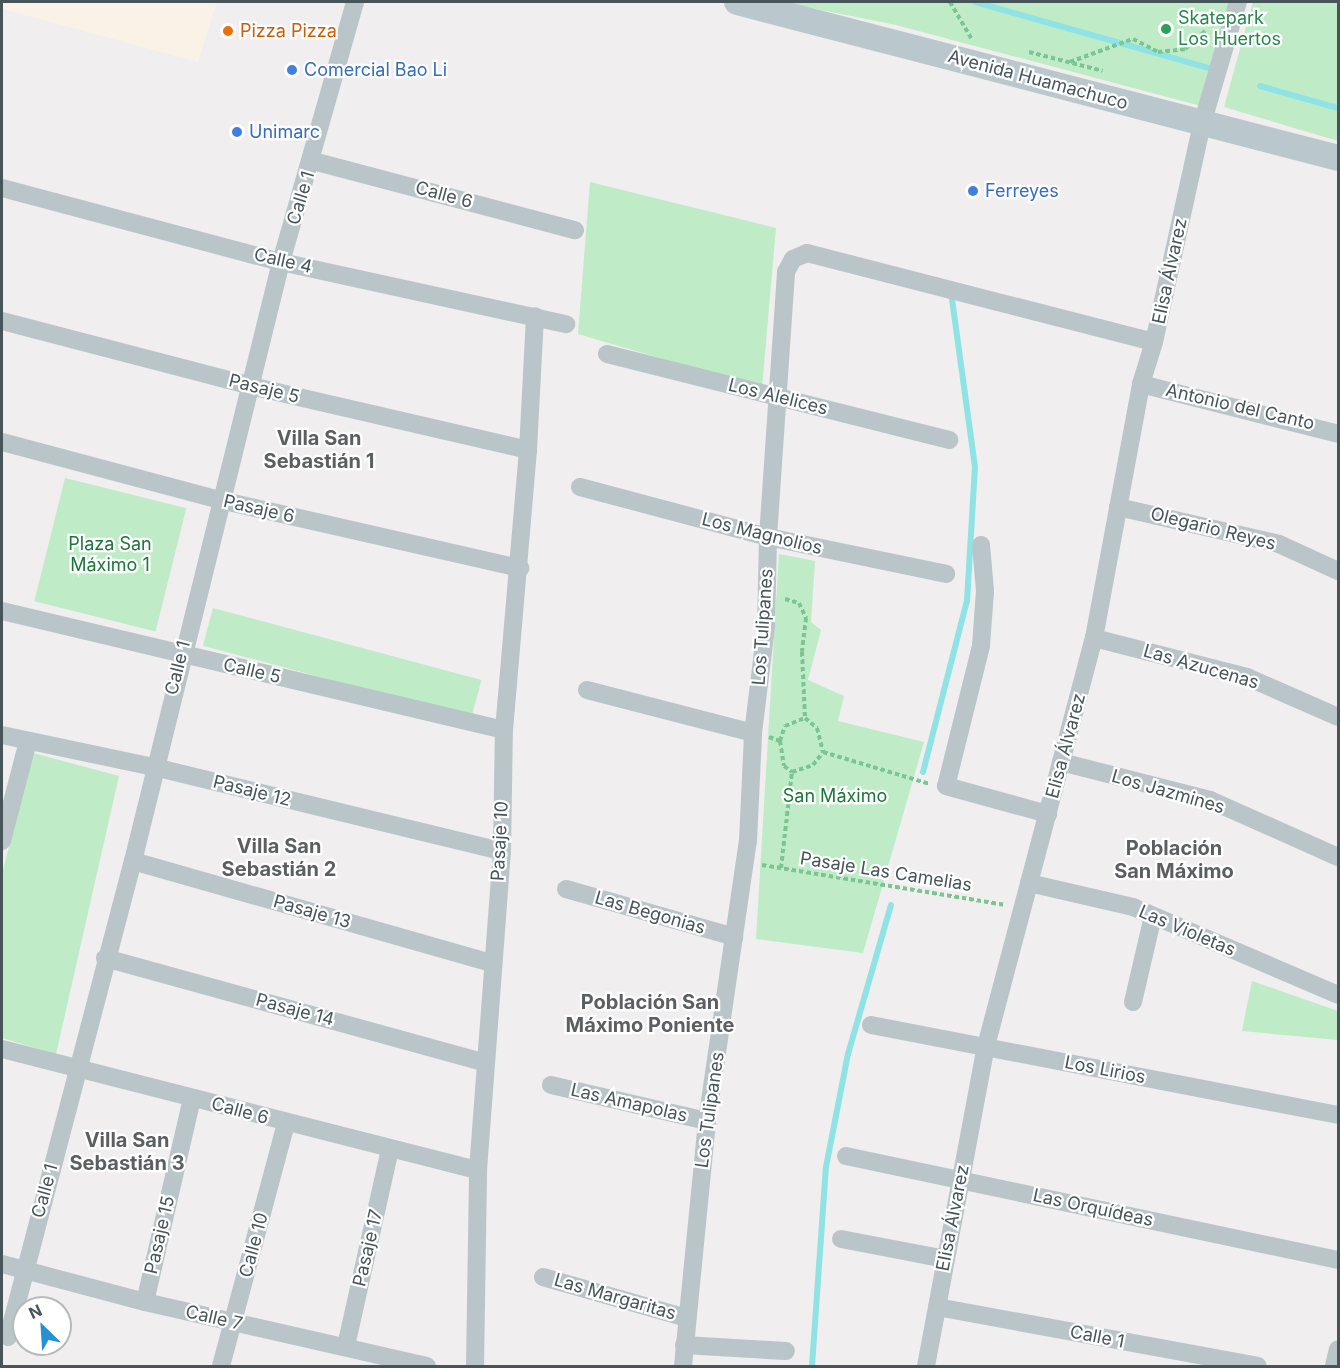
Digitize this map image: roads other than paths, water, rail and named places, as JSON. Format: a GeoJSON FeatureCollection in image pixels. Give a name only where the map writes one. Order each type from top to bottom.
{"type":"FeatureCollection","features":[{"type":"Feature","properties":{"kind":"main road","name":"Avenida Huamachuco"},"geometry":{"type":"LineString","coordinates":[[737,2],[1338,158]]}},
{"type":"Feature","properties":{"kind":"street","name":"Calle 1"},"geometry":{"type":"LineString","coordinates":[[8,1337],[105,958],[133,861],[181,655],[281,261],[313,160],[355,2]]}},
{"type":"Feature","properties":{"kind":"street","name":"Elisa Álvarez"},"geometry":{"type":"LineString","coordinates":[[926,1366],[986,1046],[1094,638],[1141,384],[1154,342],[1202,124],[1238,2]]}},
{"type":"Feature","properties":{"kind":"street","name":"Calle 6"},"geometry":{"type":"LineString","coordinates":[[313,160],[575,230]]}},
{"type":"Feature","properties":{"kind":"street","name":"Calle 4"},"geometry":{"type":"LineString","coordinates":[[2,188],[281,261],[535,315],[566,324]]}},
{"type":"Feature","properties":{"kind":"street","name":"Los Tulipanes"},"geometry":{"type":"LineString","coordinates":[[683,1366],[707,1121],[744,863],[753,733],[767,593],[768,537],[786,272],[793,259],[807,253],[1154,342]]}},
{"type":"Feature","properties":{"kind":"street","name":"Pasaje 10"},"geometry":{"type":"LineString","coordinates":[[475,1366],[478,1170],[491,963],[502,851],[504,730],[520,568],[535,315]]}},
{"type":"Feature","properties":{"kind":"street","name":"Pasaje 5"},"geometry":{"type":"LineString","coordinates":[[2,321],[251,386],[528,450]]}},
{"type":"Feature","properties":{"kind":"street","name":"Los Alelices"},"geometry":{"type":"LineString","coordinates":[[607,354],[949,440]]}},
{"type":"Feature","properties":{"kind":"street","name":"Antonio del Canto"},"geometry":{"type":"LineString","coordinates":[[1141,384],[1338,434]]}},
{"type":"Feature","properties":{"kind":"street","name":"Pasaje 6"},"geometry":{"type":"LineString","coordinates":[[2,443],[220,500],[520,568]]}},
{"type":"Feature","properties":{"kind":"street","name":"Los Magnolios"},"geometry":{"type":"LineString","coordinates":[[580,487],[768,537],[946,574]]}},
{"type":"Feature","properties":{"kind":"street","name":"Olegario Reyes"},"geometry":{"type":"LineString","coordinates":[[1118,507],[1279,544],[1338,571]]}},
{"type":"Feature","properties":{"kind":"street"},"geometry":{"type":"LineString","coordinates":[[981,545],[985,591],[981,646],[946,786],[1048,814]]}},
{"type":"Feature","properties":{"kind":"street","name":"Calle 5"},"geometry":{"type":"LineString","coordinates":[[2,610],[181,655],[504,730]]}},
{"type":"Feature","properties":{"kind":"street","name":"Las Azucenas"},"geometry":{"type":"LineString","coordinates":[[1094,638],[1247,677],[1338,717]]}},
{"type":"Feature","properties":{"kind":"street"},"geometry":{"type":"LineString","coordinates":[[587,690],[753,733]]}},
{"type":"Feature","properties":{"kind":"street","name":"Pasaje 12"},"geometry":{"type":"LineString","coordinates":[[2,735],[154,767],[502,851]]}},
{"type":"Feature","properties":{"kind":"street"},"geometry":{"type":"LineString","coordinates":[[2,841],[28,741]]}},
{"type":"Feature","properties":{"kind":"street","name":"Los Jazmines"},"geometry":{"type":"LineString","coordinates":[[1061,762],[1210,800],[1338,857]]}},
{"type":"Feature","properties":{"kind":"street","name":"Pasaje 13"},"geometry":{"type":"LineString","coordinates":[[133,861],[491,963]]}},
{"type":"Feature","properties":{"kind":"street","name":"Las Violetas"},"geometry":{"type":"LineString","coordinates":[[1029,883],[1133,908],[1338,995]]}},
{"type":"Feature","properties":{"kind":"street","name":"Las Begonias"},"geometry":{"type":"LineString","coordinates":[[566,889],[734,938]]}},
{"type":"Feature","properties":{"kind":"street"},"geometry":{"type":"LineString","coordinates":[[1132,1002],[1153,916]]}},
{"type":"Feature","properties":{"kind":"street","name":"Pasaje 14"},"geometry":{"type":"LineString","coordinates":[[105,958],[485,1063]]}},
{"type":"Feature","properties":{"kind":"street","name":"Los Lirios"},"geometry":{"type":"LineString","coordinates":[[871,1024],[1338,1115]]}},
{"type":"Feature","properties":{"kind":"street","name":"Calle 6"},"geometry":{"type":"LineString","coordinates":[[2,1049],[76,1070],[478,1170]]}},
{"type":"Feature","properties":{"kind":"street","name":"Las Amapolas"},"geometry":{"type":"LineString","coordinates":[[551,1085],[707,1121]]}},
{"type":"Feature","properties":{"kind":"street","name":"Pasaje 15"},"geometry":{"type":"LineString","coordinates":[[145,1302],[192,1098]]}},
{"type":"Feature","properties":{"kind":"street","name":"Calle 10"},"geometry":{"type":"LineString","coordinates":[[221,1366],[286,1123]]}},
{"type":"Feature","properties":{"kind":"street","name":"Pasaje 17"},"geometry":{"type":"LineString","coordinates":[[346,1346],[390,1149]]}},
{"type":"Feature","properties":{"kind":"street","name":"Las Orquídeas"},"geometry":{"type":"LineString","coordinates":[[846,1156],[1338,1260]]}},
{"type":"Feature","properties":{"kind":"street"},"geometry":{"type":"LineString","coordinates":[[841,1239],[946,1259]]}},
{"type":"Feature","properties":{"kind":"street","name":"Calle 7"},"geometry":{"type":"LineString","coordinates":[[2,1264],[145,1302],[427,1366]]}},
{"type":"Feature","properties":{"kind":"street","name":"Las Margaritas"},"geometry":{"type":"LineString","coordinates":[[543,1277],[687,1318]]}},
{"type":"Feature","properties":{"kind":"street","name":"Calle 1"},"geometry":{"type":"LineString","coordinates":[[937,1307],[1258,1366]]}},
{"type":"Feature","properties":{"kind":"street"},"geometry":{"type":"LineString","coordinates":[[684,1345],[786,1351]]}},
{"type":"Feature","properties":{"kind":"street"},"geometry":{"type":"LineString","coordinates":[[1334,1366],[1338,1349]]}},
{"type":"Feature","properties":{"kind":"waterway"},"geometry":{"type":"LineString","coordinates":[[975,2],[1212,69]]}},
{"type":"Feature","properties":{"kind":"waterway"},"geometry":{"type":"LineString","coordinates":[[1260,86],[1338,108]]}},
{"type":"Feature","properties":{"kind":"waterway"},"geometry":{"type":"LineString","coordinates":[[923,772],[967,601],[975,467],[951,292]]}},
{"type":"Feature","properties":{"kind":"waterway"},"geometry":{"type":"LineString","coordinates":[[812,1366],[826,1167],[848,1054],[891,905]]}},
{"type":"Feature","properties":{"kind":"place","name":"Skatepark Los Huertos"},"geometry":{"type":"Point","coordinates":[1166,29]}},
{"type":"Feature","properties":{"kind":"place","name":"Pizza Pizza"},"geometry":{"type":"Point","coordinates":[228,31]}},
{"type":"Feature","properties":{"kind":"place","name":"Comercial Bao Li"},"geometry":{"type":"Point","coordinates":[292,70]}},
{"type":"Feature","properties":{"kind":"place","name":"Unimarc"},"geometry":{"type":"Point","coordinates":[237,132]}},
{"type":"Feature","properties":{"kind":"place","name":"Ferreyes"},"geometry":{"type":"Point","coordinates":[973,191]}},
{"type":"Feature","properties":{"kind":"district","name":"Villa San Sebastián 1"},"geometry":{"type":"Point","coordinates":[319,450]}},
{"type":"Feature","properties":{"kind":"district","name":"Villa San Sebastián 2"},"geometry":{"type":"Point","coordinates":[279,858]}},
{"type":"Feature","properties":{"kind":"district","name":"Población San Máximo"},"geometry":{"type":"Point","coordinates":[1174,860]}},
{"type":"Feature","properties":{"kind":"district","name":"Población San Máximo Poniente"},"geometry":{"type":"Point","coordinates":[650,1014]}},
{"type":"Feature","properties":{"kind":"district","name":"Villa San Sebastián 3"},"geometry":{"type":"Point","coordinates":[127,1152]}},
{"type":"Feature","properties":{"kind":"park label","name":"Plaza San Máximo 1"},"geometry":{"type":"Point","coordinates":[110,555]}},
{"type":"Feature","properties":{"kind":"park label","name":"San Máximo"},"geometry":{"type":"Point","coordinates":[835,796]}}]}
